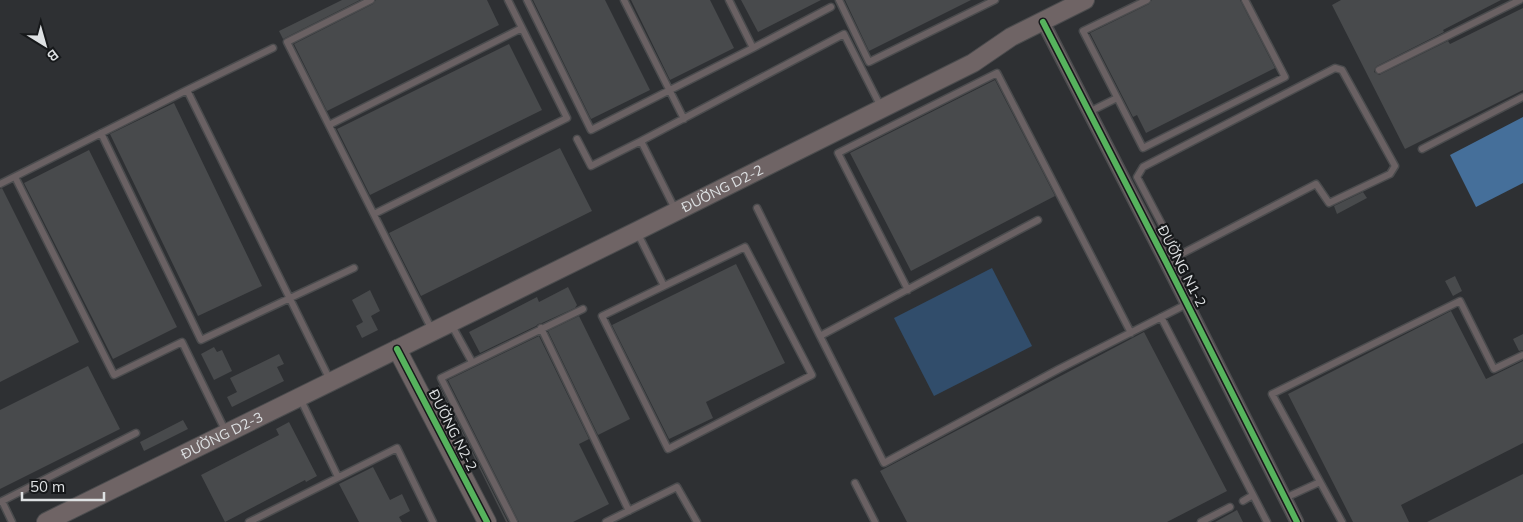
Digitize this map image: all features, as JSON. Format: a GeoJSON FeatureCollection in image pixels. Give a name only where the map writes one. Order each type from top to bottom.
{"type":"FeatureCollection","features":[{"type":"Feature","properties":{"kind":"main road","name":"ĐƯỜNG D2-2"},"geometry":{"type":"LineString","coordinates":[[398,349],[676,212],[973,62],[1011,37],[1085,0]]}},
{"type":"Feature","properties":{"kind":"main road","name":"ĐƯỜNG D2-3"},"geometry":{"type":"LineString","coordinates":[[46,522],[398,349]]}},
{"type":"Feature","properties":{"kind":"main road","name":"ĐƯỜNG N2-2"},"geometry":{"type":"LineString","coordinates":[[398,349],[486,522]]}},
{"type":"Feature","properties":{"kind":"street","name":"ĐƯỜNG N1-2"},"geometry":{"type":"LineString","coordinates":[[1043,22],[1297,522]]}},
{"type":"Feature","properties":{"kind":"lane"},"geometry":{"type":"LineString","coordinates":[[371,0],[287,42],[432,331]]}},
{"type":"Feature","properties":{"kind":"lane"},"geometry":{"type":"LineString","coordinates":[[374,214],[567,118],[508,0]]}},
{"type":"Feature","properties":{"kind":"lane"},"geometry":{"type":"LineString","coordinates":[[527,0],[591,130],[831,7]]}},
{"type":"Feature","properties":{"kind":"lane"},"geometry":{"type":"LineString","coordinates":[[624,0],[684,118]]}},
{"type":"Feature","properties":{"kind":"lane"},"geometry":{"type":"LineString","coordinates":[[729,0],[753,48]]}},
{"type":"Feature","properties":{"kind":"lane"},"geometry":{"type":"LineString","coordinates":[[839,0],[870,62],[995,0]]}},
{"type":"Feature","properties":{"kind":"lane"},"geometry":{"type":"LineString","coordinates":[[1146,0],[1083,31],[1143,148],[1284,77],[1245,0]]}},
{"type":"Feature","properties":{"kind":"lane"},"geometry":{"type":"LineString","coordinates":[[1379,70],[1520,0]]}},
{"type":"Feature","properties":{"kind":"lane"},"geometry":{"type":"LineString","coordinates":[[329,125],[522,28]]}},
{"type":"Feature","properties":{"kind":"lane"},"geometry":{"type":"LineString","coordinates":[[578,139],[591,166],[844,34],[882,108]]}},
{"type":"Feature","properties":{"kind":"lane"},"geometry":{"type":"LineString","coordinates":[[0,184],[272,48]]}},
{"type":"Feature","properties":{"kind":"lane"},"geometry":{"type":"LineString","coordinates":[[1166,262],[1316,184],[1329,203],[1390,174],[1395,166],[1342,70],[1335,68],[1143,167],[1137,178],[1178,255]]}},
{"type":"Feature","properties":{"kind":"lane"},"geometry":{"type":"LineString","coordinates":[[908,290],[838,153],[997,73],[1131,333]]}},
{"type":"Feature","properties":{"kind":"lane"},"geometry":{"type":"LineString","coordinates":[[187,90],[331,381]]}},
{"type":"Feature","properties":{"kind":"lane"},"geometry":{"type":"LineString","coordinates":[[1422,149],[1523,97]]}},
{"type":"Feature","properties":{"kind":"lane"},"geometry":{"type":"LineString","coordinates":[[1089,112],[1117,98]]}},
{"type":"Feature","properties":{"kind":"lane"},"geometry":{"type":"LineString","coordinates":[[101,133],[201,340],[354,268]]}},
{"type":"Feature","properties":{"kind":"lane"},"geometry":{"type":"LineString","coordinates":[[641,141],[676,212]]}},
{"type":"Feature","properties":{"kind":"lane"},"geometry":{"type":"LineString","coordinates":[[15,177],[114,375],[182,342],[227,433]]}},
{"type":"Feature","properties":{"kind":"lane"},"geometry":{"type":"LineString","coordinates":[[756,208],[884,463],[1059,369],[1187,304]]}},
{"type":"Feature","properties":{"kind":"lane"},"geometry":{"type":"LineString","coordinates":[[820,336],[1038,220]]}},
{"type":"Feature","properties":{"kind":"lane"},"geometry":{"type":"LineString","coordinates":[[637,231],[664,286]]}},
{"type":"Feature","properties":{"kind":"lane"},"geometry":{"type":"LineString","coordinates":[[745,247],[812,375],[668,450],[602,316],[664,286],[745,247]]}},
{"type":"Feature","properties":{"kind":"lane"},"geometry":{"type":"LineString","coordinates":[[1342,522],[1272,394],[1460,301],[1494,369],[1523,355]]}},
{"type":"Feature","properties":{"kind":"lane"},"geometry":{"type":"LineString","coordinates":[[514,522],[441,378],[583,309]]}},
{"type":"Feature","properties":{"kind":"lane"},"geometry":{"type":"LineString","coordinates":[[1162,317],[1267,522]]}},
{"type":"Feature","properties":{"kind":"lane"},"geometry":{"type":"LineString","coordinates":[[450,322],[472,362]]}},
{"type":"Feature","properties":{"kind":"lane"},"geometry":{"type":"LineString","coordinates":[[541,328],[629,511]]}},
{"type":"Feature","properties":{"kind":"lane"},"geometry":{"type":"LineString","coordinates":[[299,397],[338,477]]}},
{"type":"Feature","properties":{"kind":"lane"},"geometry":{"type":"LineString","coordinates":[[12,522],[1,502],[136,433]]}},
{"type":"Feature","properties":{"kind":"lane"},"geometry":{"type":"LineString","coordinates":[[249,522],[397,448],[433,522]]}},
{"type":"Feature","properties":{"kind":"lane"},"geometry":{"type":"LineString","coordinates":[[1285,498],[1320,482]]}},
{"type":"Feature","properties":{"kind":"lane"},"geometry":{"type":"LineString","coordinates":[[855,483],[875,522]]}},
{"type":"Feature","properties":{"kind":"lane"},"geometry":{"type":"LineString","coordinates":[[606,522],[678,487],[696,522]]}},
{"type":"Feature","properties":{"kind":"lane"},"geometry":{"type":"LineString","coordinates":[[1243,501],[1253,495]]}},
{"type":"Feature","properties":{"kind":"lane"},"geometry":{"type":"LineString","coordinates":[[1202,522],[1230,507]]}},
{"type":"Feature","properties":{"kind":"shaded area"},"geometry":{"type":"Polygon","coordinates":[[[1523,117],[1523,183],[1476,207],[1450,155],[1523,117]]]}},
{"type":"Feature","properties":{"kind":"shaded area"},"geometry":{"type":"Polygon","coordinates":[[[992,268],[1032,346],[934,396],[894,318],[992,268]]]}},
{"type":"Feature","properties":{"kind":"building"},"geometry":{"type":"Polygon","coordinates":[[[342,0],[360,0],[283,39],[279,31],[342,0]]]}},
{"type":"Feature","properties":{"kind":"building"},"geometry":{"type":"Polygon","coordinates":[[[376,0],[487,0],[499,25],[327,111],[294,44],[373,4],[376,0]]]}},
{"type":"Feature","properties":{"kind":"building"},"geometry":{"type":"Polygon","coordinates":[[[533,0],[605,0],[650,90],[591,119],[533,0]]]}},
{"type":"Feature","properties":{"kind":"building"},"geometry":{"type":"Polygon","coordinates":[[[631,0],[710,0],[734,48],[670,80],[631,0]]]}},
{"type":"Feature","properties":{"kind":"building"},"geometry":{"type":"Polygon","coordinates":[[[741,0],[821,0],[758,32],[741,0]]]}},
{"type":"Feature","properties":{"kind":"building"},"geometry":{"type":"Polygon","coordinates":[[[845,0],[971,0],[869,51],[845,0]]]}},
{"type":"Feature","properties":{"kind":"building"},"geometry":{"type":"Polygon","coordinates":[[[1152,0],[1240,0],[1275,68],[1146,133],[1137,115],[1133,117],[1090,33],[1149,4],[1152,0]]]}},
{"type":"Feature","properties":{"kind":"building"},"geometry":{"type":"Polygon","coordinates":[[[1341,0],[1501,0],[1377,66],[1374,72],[1379,75],[1448,41],[1450,44],[1523,8],[1523,90],[1405,149],[1332,5],[1341,0]]]}},
{"type":"Feature","properties":{"kind":"building"},"geometry":{"type":"Polygon","coordinates":[[[509,44],[542,110],[370,195],[337,129],[509,44]]]}},
{"type":"Feature","properties":{"kind":"building"},"geometry":{"type":"Polygon","coordinates":[[[995,80],[1055,196],[911,271],[850,153],[995,80]]]}},
{"type":"Feature","properties":{"kind":"building"},"geometry":{"type":"Polygon","coordinates":[[[174,103],[262,286],[198,316],[110,134],[174,103]]]}},
{"type":"Feature","properties":{"kind":"building"},"geometry":{"type":"Polygon","coordinates":[[[560,148],[592,211],[421,296],[389,233],[560,148]]]}},
{"type":"Feature","properties":{"kind":"building"},"geometry":{"type":"Polygon","coordinates":[[[89,150],[177,327],[113,359],[24,183],[89,150]]]}},
{"type":"Feature","properties":{"kind":"building"},"geometry":{"type":"Polygon","coordinates":[[[2,188],[79,342],[0,382],[0,189],[2,188]]]}},
{"type":"Feature","properties":{"kind":"building"},"geometry":{"type":"Polygon","coordinates":[[[1363,192],[1367,198],[1337,214],[1334,206],[1363,192]]]}},
{"type":"Feature","properties":{"kind":"building"},"geometry":{"type":"Polygon","coordinates":[[[736,264],[785,363],[706,402],[713,418],[669,439],[612,325],[736,264]]]}},
{"type":"Feature","properties":{"kind":"building"},"geometry":{"type":"Polygon","coordinates":[[[1455,276],[1462,291],[1453,296],[1445,281],[1455,276]]]}},
{"type":"Feature","properties":{"kind":"building"},"geometry":{"type":"Polygon","coordinates":[[[568,287],[577,305],[575,308],[480,353],[469,332],[537,297],[539,302],[568,287]]]}},
{"type":"Feature","properties":{"kind":"building"},"geometry":{"type":"Polygon","coordinates":[[[370,290],[380,311],[371,316],[378,330],[362,338],[356,326],[363,322],[352,300],[370,290]]]}},
{"type":"Feature","properties":{"kind":"building"},"geometry":{"type":"Polygon","coordinates":[[[1451,311],[1486,379],[1523,361],[1523,443],[1401,505],[1409,522],[1353,522],[1288,394],[1451,311]]]}},
{"type":"Feature","properties":{"kind":"building"},"geometry":{"type":"Polygon","coordinates":[[[579,316],[630,419],[598,435],[548,331],[579,316]]]}},
{"type":"Feature","properties":{"kind":"building"},"geometry":{"type":"Polygon","coordinates":[[[1144,332],[1227,491],[1167,522],[907,522],[880,471],[1144,332]]]}},
{"type":"Feature","properties":{"kind":"building"},"geometry":{"type":"Polygon","coordinates":[[[1523,334],[1523,350],[1519,351],[1513,339],[1523,334]]]}},
{"type":"Feature","properties":{"kind":"building"},"geometry":{"type":"Polygon","coordinates":[[[539,336],[589,439],[579,444],[609,504],[573,522],[519,522],[448,380],[539,336]]]}},
{"type":"Feature","properties":{"kind":"building"},"geometry":{"type":"Polygon","coordinates":[[[214,347],[217,352],[222,350],[232,371],[214,380],[201,354],[214,347]]]}},
{"type":"Feature","properties":{"kind":"building"},"geometry":{"type":"Polygon","coordinates":[[[279,354],[284,364],[277,367],[284,381],[232,407],[227,397],[237,392],[230,378],[279,354]]]}},
{"type":"Feature","properties":{"kind":"building"},"geometry":{"type":"Polygon","coordinates":[[[88,366],[120,429],[0,489],[0,410],[88,366]]]}},
{"type":"Feature","properties":{"kind":"building"},"geometry":{"type":"Polygon","coordinates":[[[439,385],[508,522],[506,522],[439,385]]]}},
{"type":"Feature","properties":{"kind":"building"},"geometry":{"type":"Polygon","coordinates":[[[183,420],[188,429],[144,451],[140,442],[183,420]]]}},
{"type":"Feature","properties":{"kind":"building"},"geometry":{"type":"Polygon","coordinates":[[[289,422],[317,476],[306,482],[305,480],[225,522],[201,475],[279,435],[276,429],[289,422]]]}},
{"type":"Feature","properties":{"kind":"building"},"geometry":{"type":"Polygon","coordinates":[[[373,467],[390,500],[402,494],[410,511],[399,517],[402,522],[359,522],[339,484],[373,467]]]}},
{"type":"Feature","properties":{"kind":"building"},"geometry":{"type":"Polygon","coordinates":[[[1523,474],[1523,522],[1427,522],[1523,474]]]}},
{"type":"Feature","properties":{"kind":"building"},"geometry":{"type":"Polygon","coordinates":[[[1237,510],[1243,522],[1215,522],[1237,510]]]}},
{"type":"Feature","properties":{"kind":"cycle path"},"geometry":{"type":"LineString","coordinates":[[1043,22],[1297,522]]}},
{"type":"Feature","properties":{"kind":"cycle path"},"geometry":{"type":"LineString","coordinates":[[397,349],[487,522]]}}]}
